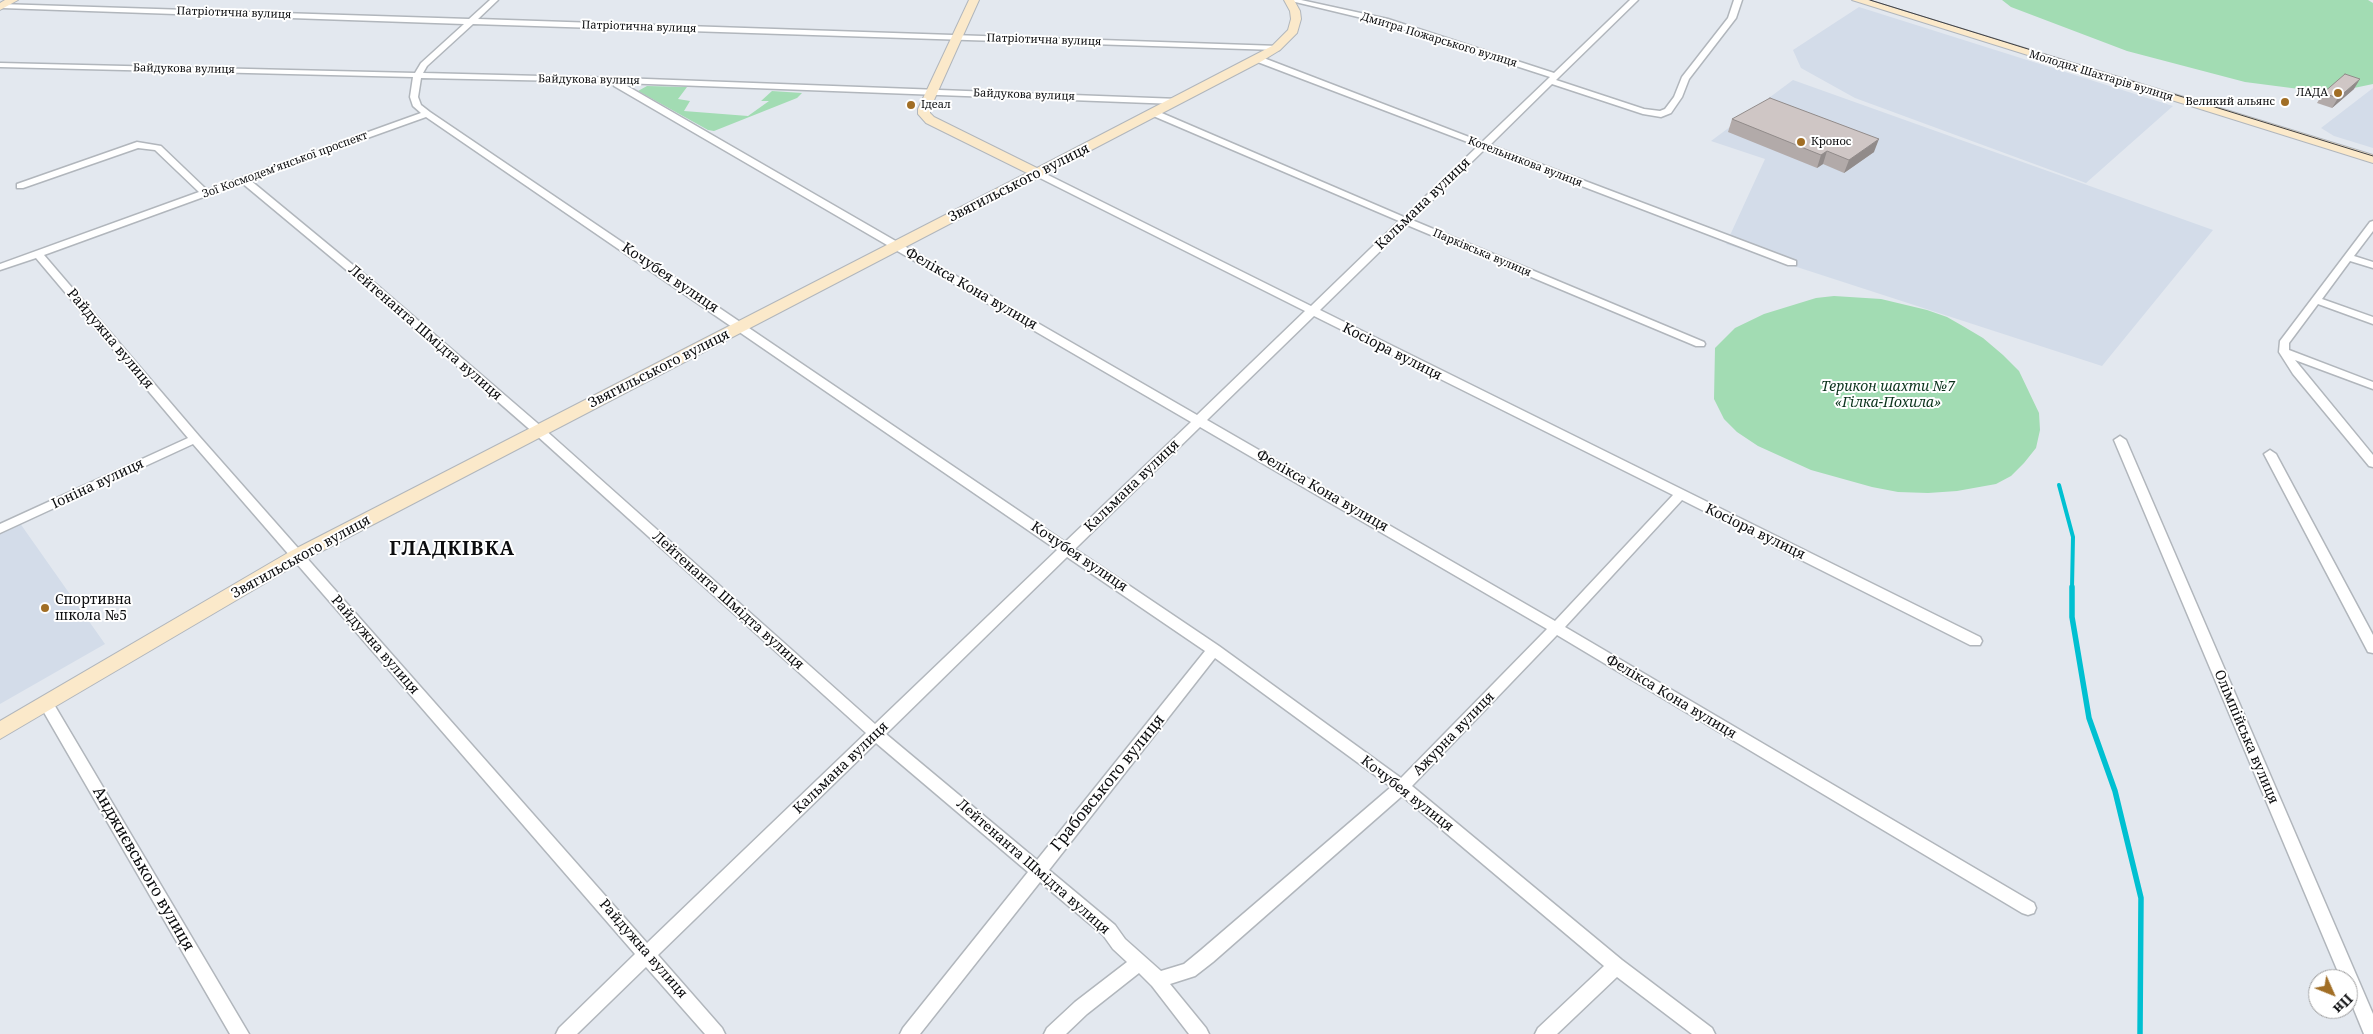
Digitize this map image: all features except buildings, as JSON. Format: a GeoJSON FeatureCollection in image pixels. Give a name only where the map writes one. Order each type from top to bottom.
{"type":"FeatureCollection","features":[{"type":"Feature","properties":{"kind":"street"},"geometry":{"type":"LineString","coordinates":[[1,7],[13,0]]}},
{"type":"Feature","properties":{"kind":"street"},"geometry":{"type":"LineString","coordinates":[[427,114],[417,106],[414,97],[417,76],[424,65],[494,0]]}},
{"type":"Feature","properties":{"kind":"street","name":"Косіора вулиця"},"geometry":{"type":"LineString","coordinates":[[974,0],[924,109],[924,114],[930,120],[1975,641]]}},
{"type":"Feature","properties":{"kind":"street","name":"Звягильського вулиця"},"geometry":{"type":"LineString","coordinates":[[0,731],[297,556],[1258,59],[1276,48],[1293,31],[1296,19],[1290,0]]}},
{"type":"Feature","properties":{"kind":"street","name":"Дмитра Пожарського вулиця"},"geometry":{"type":"LineString","coordinates":[[1290,0],[1384,21],[1643,111],[1661,114],[1668,111],[1678,97],[1685,79],[1732,18],[1738,0]]}},
{"type":"Feature","properties":{"kind":"street","name":"Кальмана вулиця"},"geometry":{"type":"LineString","coordinates":[[566,1034],[1634,0]]}},
{"type":"Feature","properties":{"kind":"street","name":"Молодих Шахтарів вулиця"},"geometry":{"type":"LineString","coordinates":[[1857,0],[2373,159]]}},
{"type":"Feature","properties":{"kind":"street","name":"Молодих Шахтарів вулиця"},"geometry":{"type":"LineString","coordinates":[[1886,0],[2373,150]]}},
{"type":"Feature","properties":{"kind":"street","name":"Патріотична вулиця"},"geometry":{"type":"LineString","coordinates":[[1,7],[1276,48]]}},
{"type":"Feature","properties":{"kind":"street","name":"Котельникова вулиця"},"geometry":{"type":"LineString","coordinates":[[1258,59],[1792,263]]}},
{"type":"Feature","properties":{"kind":"street","name":"Байдукова вулиця"},"geometry":{"type":"LineString","coordinates":[[0,65],[620,80],[1176,101]]}},
{"type":"Feature","properties":{"kind":"street","name":"Фелікса Кона вулиця"},"geometry":{"type":"LineString","coordinates":[[620,80],[617,84],[1200,420],[1556,628],[2028,908]]}},
{"type":"Feature","properties":{"kind":"street","name":"Парківська вулиця"},"geometry":{"type":"LineString","coordinates":[[1154,113],[1700,344]]}},
{"type":"Feature","properties":{"kind":"street","name":"Зої Космодем’янської проспект"},"geometry":{"type":"LineString","coordinates":[[0,267],[427,114]]}},
{"type":"Feature","properties":{"kind":"street","name":"Кочубея вулиця"},"geometry":{"type":"LineString","coordinates":[[427,114],[742,326],[1214,650],[1402,787],[1616,966],[1706,1034]]}},
{"type":"Feature","properties":{"kind":"street"},"geometry":{"type":"LineString","coordinates":[[20,186],[137,144],[158,148],[206,194]]}},
{"type":"Feature","properties":{"kind":"street","name":"Лейтенанта Шмідта вулиця"},"geometry":{"type":"LineString","coordinates":[[244,180],[366,281],[539,431],[876,734],[1109,930],[1139,964],[1158,980],[1163,989],[1200,1034]]}},
{"type":"Feature","properties":{"kind":"street"},"geometry":{"type":"LineString","coordinates":[[2373,224],[2284,343],[2284,352],[2297,372],[2373,463]]}},
{"type":"Feature","properties":{"kind":"street","name":"Райдужна вулиця"},"geometry":{"type":"LineString","coordinates":[[38,254],[195,439],[716,1034]]}},
{"type":"Feature","properties":{"kind":"street"},"geometry":{"type":"LineString","coordinates":[[2348,257],[2373,265]]}},
{"type":"Feature","properties":{"kind":"street"},"geometry":{"type":"LineString","coordinates":[[2316,300],[2373,321]]}},
{"type":"Feature","properties":{"kind":"street"},"geometry":{"type":"LineString","coordinates":[[2284,352],[2373,386]]}},
{"type":"Feature","properties":{"kind":"street","name":"Іоніна вулиця"},"geometry":{"type":"LineString","coordinates":[[0,528],[195,439]]}},
{"type":"Feature","properties":{"kind":"street","name":"Олімпійська вулиця"},"geometry":{"type":"LineString","coordinates":[[2120,440],[2372,1034]]}},
{"type":"Feature","properties":{"kind":"street"},"geometry":{"type":"LineString","coordinates":[[2270,454],[2373,648]]}},
{"type":"Feature","properties":{"kind":"street","name":"Ажурна вулиця"},"geometry":{"type":"LineString","coordinates":[[1158,980],[1189,970],[1207,956],[1402,787],[1556,628],[1680,495]]}},
{"type":"Feature","properties":{"kind":"street","name":"Грабовського вулиця"},"geometry":{"type":"LineString","coordinates":[[909,1034],[1214,650]]}},
{"type":"Feature","properties":{"kind":"street","name":"Анджиєвського вулиця"},"geometry":{"type":"LineString","coordinates":[[47,705],[240,1034]]}},
{"type":"Feature","properties":{"kind":"street"},"geometry":{"type":"LineString","coordinates":[[1053,1034],[1081,1008],[1139,964]]}},
{"type":"Feature","properties":{"kind":"street"},"geometry":{"type":"LineString","coordinates":[[1544,1034],[1616,966]]}},
{"type":"Feature","properties":{"kind":"shaded area"},"geometry":{"type":"Polygon","coordinates":[[[1859,7],[2173,106],[2086,183],[1855,98],[1801,68],[1793,50],[1859,7]]]}},
{"type":"Feature","properties":{"kind":"shaded area"},"geometry":{"type":"Polygon","coordinates":[[[1793,80],[2213,230],[2102,366],[1726,244],[1765,159],[1711,141],[1793,80]]]}},
{"type":"Feature","properties":{"kind":"shaded area"},"geometry":{"type":"Polygon","coordinates":[[[2373,88],[2373,148],[2334,136],[2321,128],[2373,88]]]}},
{"type":"Feature","properties":{"kind":"shaded area"},"geometry":{"type":"Polygon","coordinates":[[[17,519],[105,644],[0,704],[0,527],[17,519]]]}},
{"type":"Feature","properties":{"kind":"green space"},"geometry":{"type":"Polygon","coordinates":[[[2002,0],[2368,0],[2373,3],[2373,84],[2330,93],[2245,82],[2127,51],[2011,7],[2002,0]]]}},
{"type":"Feature","properties":{"kind":"green space"},"geometry":{"type":"Polygon","coordinates":[[[647,86],[687,87],[678,99],[690,101],[684,111],[748,116],[769,101],[761,101],[772,91],[802,93],[797,98],[714,131],[708,130],[638,91],[647,86]]]}},
{"type":"Feature","properties":{"kind":"green space","name":"Терикон шахти №7 «Гілка-Похила»"},"geometry":{"type":"Polygon","coordinates":[[[1834,296],[1881,299],[1927,310],[1947,317],[1983,338],[2003,355],[2019,371],[2039,413],[2040,430],[2036,448],[2024,463],[2011,476],[1996,484],[1957,491],[1928,493],[1898,492],[1872,487],[1811,470],[1758,446],[1737,432],[1724,419],[1714,399],[1715,348],[1735,328],[1764,314],[1816,298],[1834,296]]]}},
{"type":"Feature","properties":{"kind":"waterway"},"geometry":{"type":"LineString","coordinates":[[2059,485],[2073,537],[2072,588]]}},
{"type":"Feature","properties":{"kind":"waterway"},"geometry":{"type":"LineString","coordinates":[[2072,588],[2072,617],[2089,718],[2115,791],[2141,898],[2140,1034]]}},
{"type":"Feature","properties":{"kind":"tram line"},"geometry":{"type":"LineString","coordinates":[[1870,0],[2373,156]]}},
{"type":"Feature","properties":{"kind":"place","name":"ЛАДА"},"geometry":{"type":"Point","coordinates":[2338,93]}},
{"type":"Feature","properties":{"kind":"place","name":"Великий альянс"},"geometry":{"type":"Point","coordinates":[2285,102]}},
{"type":"Feature","properties":{"kind":"place","name":"Ідеал"},"geometry":{"type":"Point","coordinates":[911,105]}},
{"type":"Feature","properties":{"kind":"place","name":"Кронос"},"geometry":{"type":"Point","coordinates":[1801,142]}},
{"type":"Feature","properties":{"kind":"place","name":"Спортивна школа №5"},"geometry":{"type":"Point","coordinates":[45,608]}},
{"type":"Feature","properties":{"kind":"district","name":"ГЛАДКІВКА"},"geometry":{"type":"Point","coordinates":[452,550]}}]}
